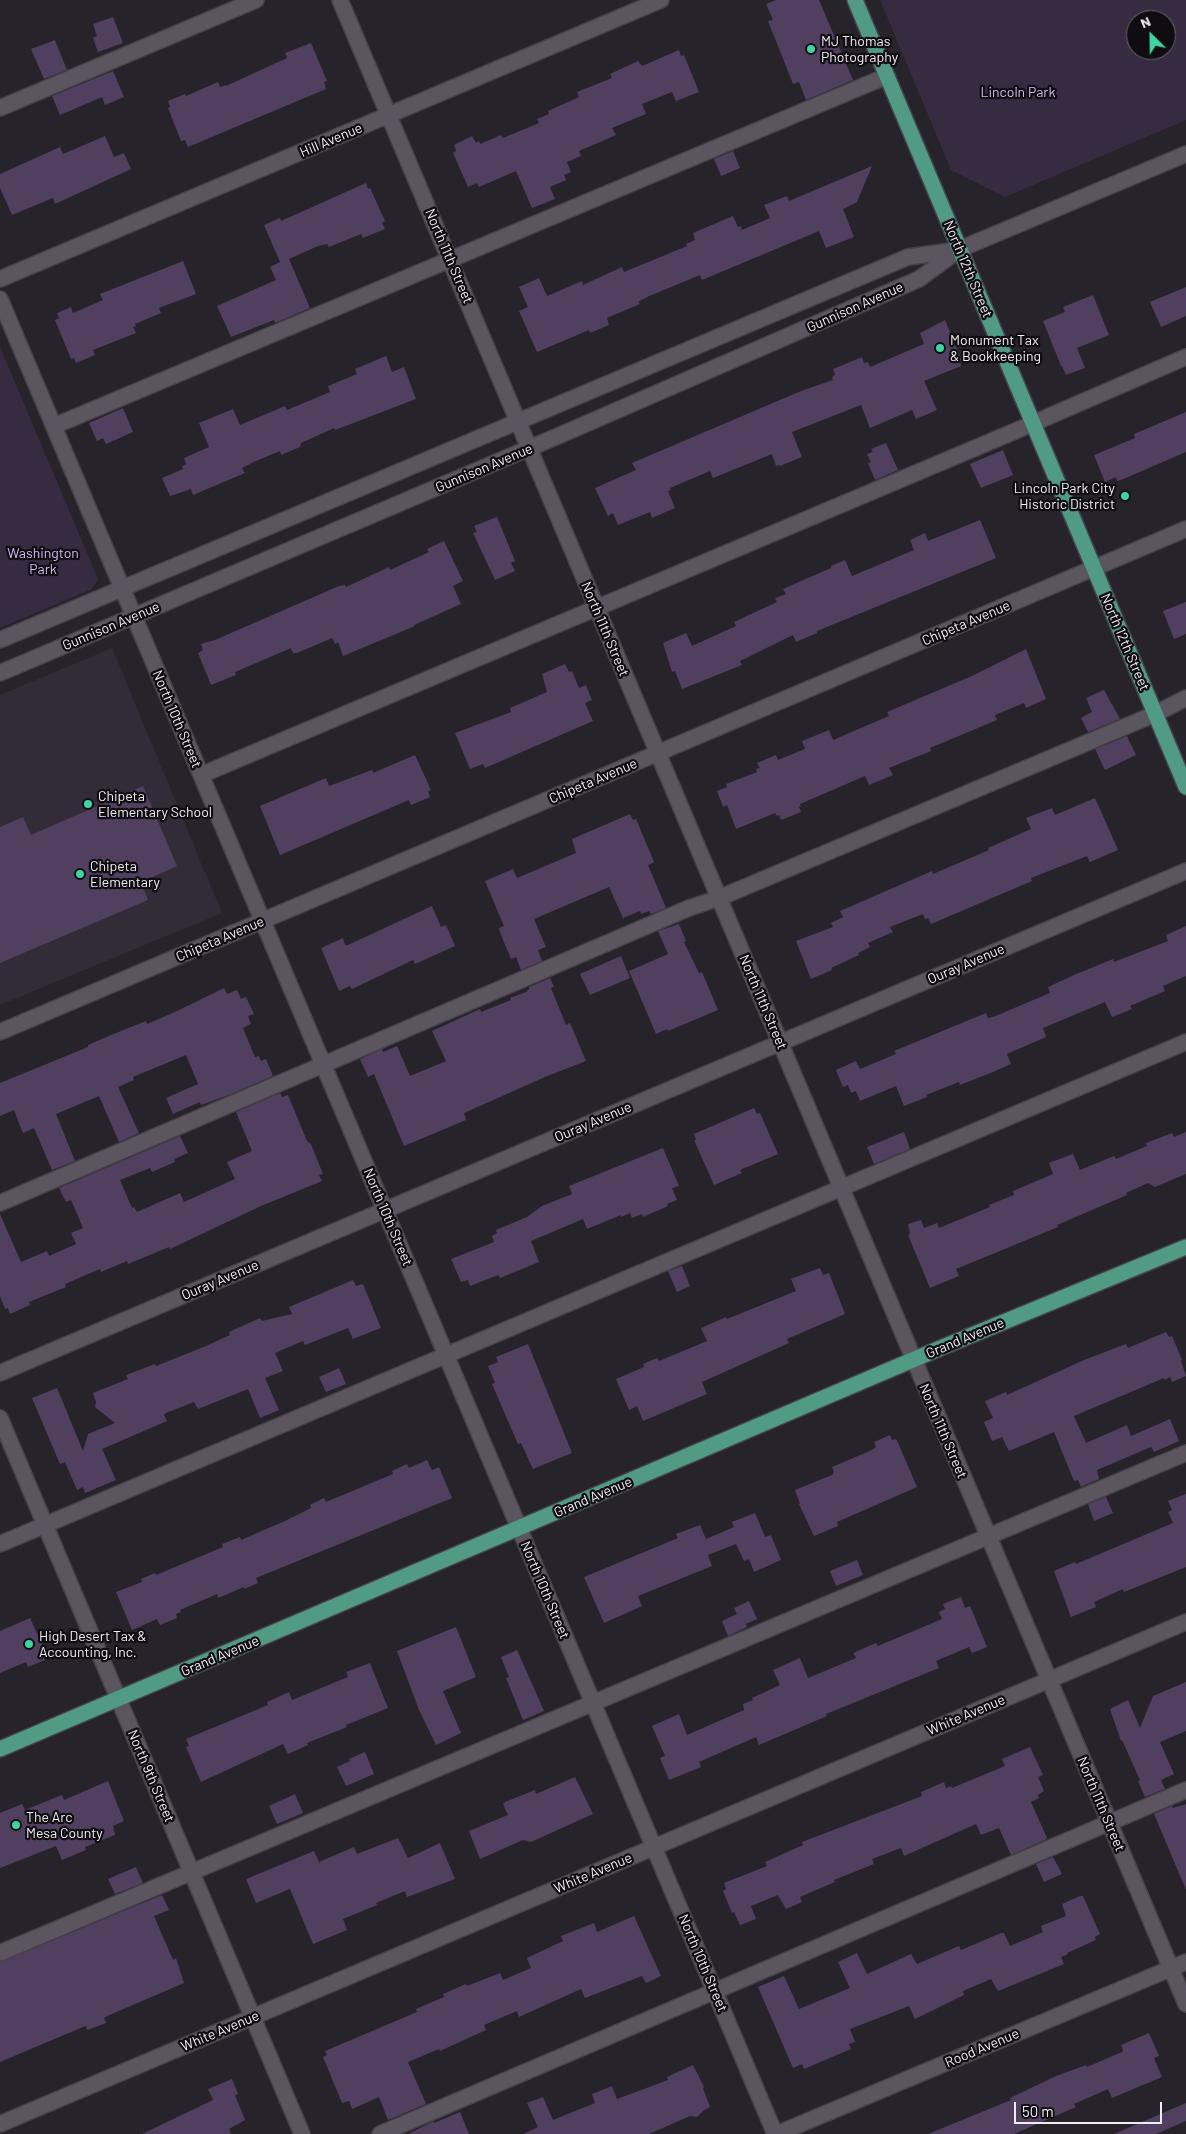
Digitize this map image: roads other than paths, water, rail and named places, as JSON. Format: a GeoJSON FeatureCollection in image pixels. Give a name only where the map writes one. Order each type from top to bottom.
{"type":"FeatureCollection","features":[{"type":"Feature","properties":{"kind":"main road","name":"North 12th Street"},"geometry":{"type":"LineString","coordinates":[[855,0],[1186,787]]}},
{"type":"Feature","properties":{"kind":"main road","name":"Grand Avenue"},"geometry":{"type":"LineString","coordinates":[[0,1749],[913,1360],[1186,1247]]}},
{"type":"Feature","properties":{"kind":"street"},"geometry":{"type":"LineString","coordinates":[[0,108],[256,0]]}},
{"type":"Feature","properties":{"kind":"street","name":"North 11th Street"},"geometry":{"type":"LineString","coordinates":[[340,0],[1186,2004]]}},
{"type":"Feature","properties":{"kind":"street","name":"Hill Avenue"},"geometry":{"type":"LineString","coordinates":[[0,280],[661,0]]}},
{"type":"Feature","properties":{"kind":"street"},"geometry":{"type":"LineString","coordinates":[[54,426],[887,76]]}},
{"type":"Feature","properties":{"kind":"street","name":"Gunnison Avenue"},"geometry":{"type":"LineString","coordinates":[[0,673],[530,448],[919,279],[960,249],[1186,154]]}},
{"type":"Feature","properties":{"kind":"street","name":"Gunnison Avenue"},"geometry":{"type":"LineString","coordinates":[[0,640],[908,256],[960,249]]}},
{"type":"Feature","properties":{"kind":"street","name":"North 10th Street"},"geometry":{"type":"LineString","coordinates":[[0,299],[776,2134]]}},
{"type":"Feature","properties":{"kind":"street"},"geometry":{"type":"LineString","coordinates":[[201,775],[1186,357]]}},
{"type":"Feature","properties":{"kind":"street","name":"Chipeta Avenue"},"geometry":{"type":"LineString","coordinates":[[0,1032],[1186,529]]}},
{"type":"Feature","properties":{"kind":"street"},"geometry":{"type":"LineString","coordinates":[[0,1203],[324,1066],[689,908],[719,898],[1155,714],[1186,698]]}},
{"type":"Feature","properties":{"kind":"street","name":"Ouray Avenue"},"geometry":{"type":"LineString","coordinates":[[0,1373],[1186,871]]}},
{"type":"Feature","properties":{"kind":"street"},"geometry":{"type":"LineString","coordinates":[[0,1544],[1186,1042]]}},
{"type":"Feature","properties":{"kind":"street","name":"North 9th Street"},"geometry":{"type":"LineString","coordinates":[[0,1418],[302,2134]]}},
{"type":"Feature","properties":{"kind":"street"},"geometry":{"type":"LineString","coordinates":[[0,1953],[1186,1453]]}},
{"type":"Feature","properties":{"kind":"street","name":"White Avenue"},"geometry":{"type":"LineString","coordinates":[[0,2124],[1186,1622]]}},
{"type":"Feature","properties":{"kind":"street"},"geometry":{"type":"LineString","coordinates":[[380,2134],[1186,1790]]}},
{"type":"Feature","properties":{"kind":"street","name":"Rood Avenue"},"geometry":{"type":"LineString","coordinates":[[776,2134],[1186,1962]]}},
{"type":"Feature","properties":{"kind":"place","name":"MJ Thomas Photography"},"geometry":{"type":"Point","coordinates":[811,49]}},
{"type":"Feature","properties":{"kind":"place","name":"Monument Tax & Bookkeeping"},"geometry":{"type":"Point","coordinates":[940,348]}},
{"type":"Feature","properties":{"kind":"place","name":"Lincoln Park City Historic District"},"geometry":{"type":"Point","coordinates":[1125,496]}},
{"type":"Feature","properties":{"kind":"place","name":"Chipeta Elementary School"},"geometry":{"type":"Point","coordinates":[88,804]}},
{"type":"Feature","properties":{"kind":"place","name":"Chipeta Elementary"},"geometry":{"type":"Point","coordinates":[80,874]}},
{"type":"Feature","properties":{"kind":"place","name":"High Desert Tax & Accounting, Inc."},"geometry":{"type":"Point","coordinates":[29,1644]}},
{"type":"Feature","properties":{"kind":"place","name":"The Arc Mesa County"},"geometry":{"type":"Point","coordinates":[16,1825]}},
{"type":"Feature","properties":{"kind":"park label","name":"Lincoln Park"},"geometry":{"type":"Point","coordinates":[1018,92]}},
{"type":"Feature","properties":{"kind":"park label","name":"Washington Park"},"geometry":{"type":"Point","coordinates":[43,562]}}]}
